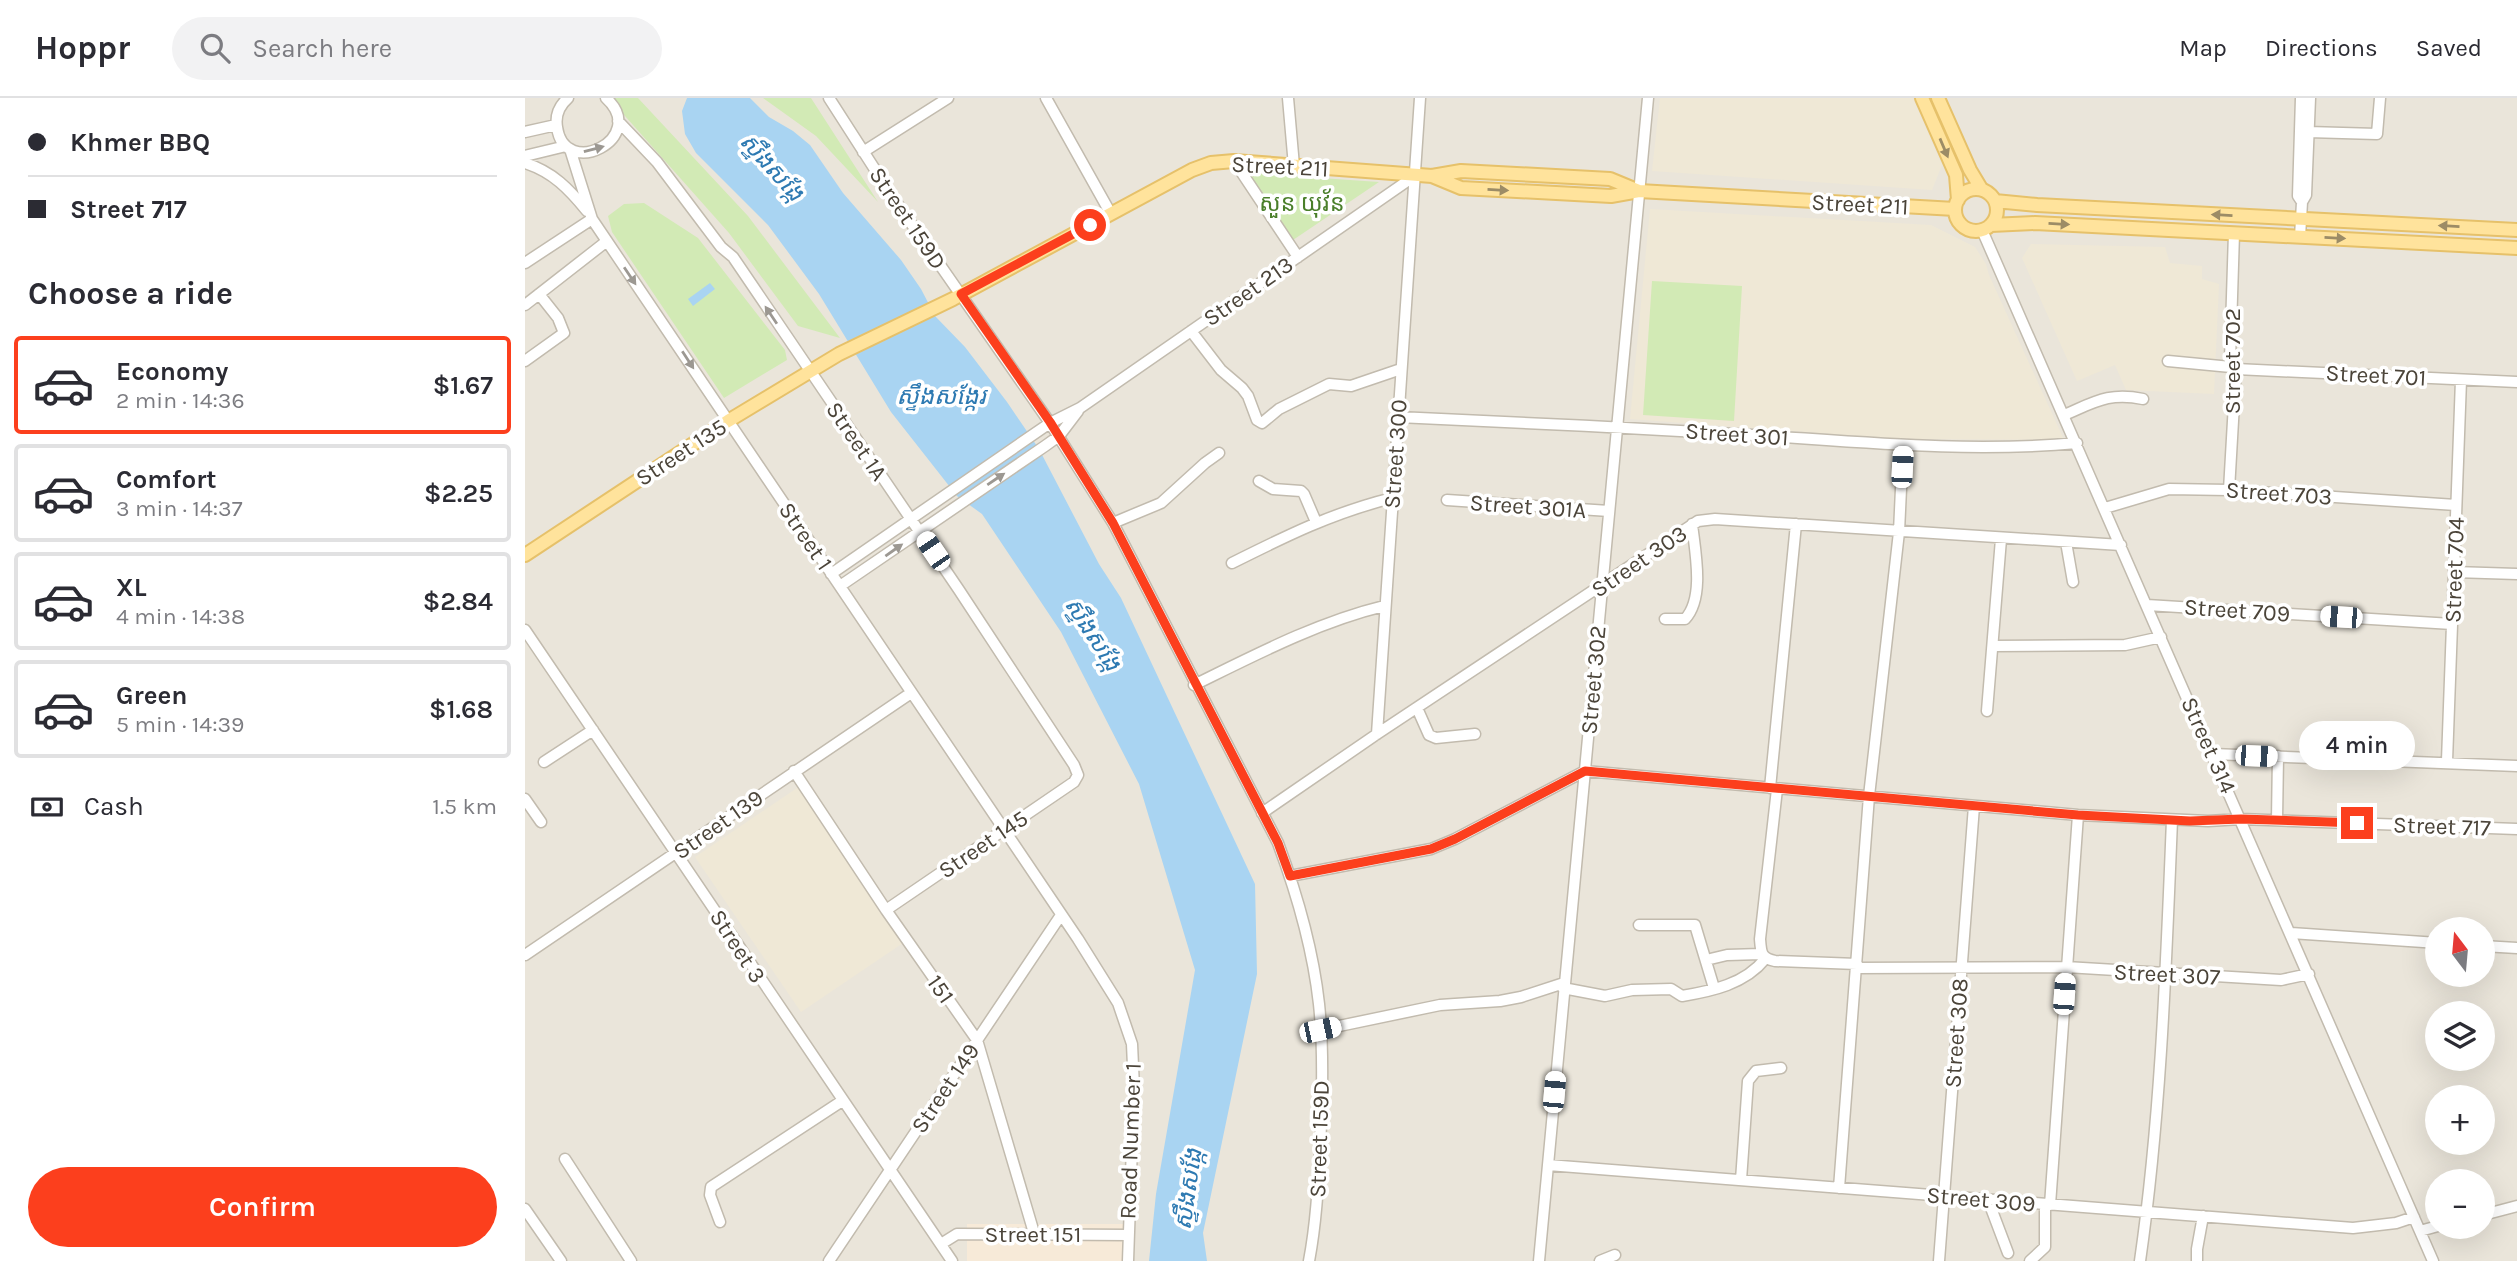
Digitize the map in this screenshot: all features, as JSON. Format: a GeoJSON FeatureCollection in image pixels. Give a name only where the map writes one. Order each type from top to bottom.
{"type":"FeatureCollection","features":[{"type":"Feature","properties":{"kind":"main road"},"geometry":{"type":"LineString","coordinates":[[1922,98],[1956,176],[1961,225],[1971,230],[2035,223],[2517,247]]}},
{"type":"Feature","properties":{"kind":"main road"},"geometry":{"type":"LineString","coordinates":[[1938,98],[1970,170],[1982,190],[1995,201],[2517,230]]}},
{"type":"Feature","properties":{"kind":"main road","name":"Street 211"},"geometry":{"type":"LineString","coordinates":[[839,354],[957,296],[1192,170],[1211,163],[1234,162],[1432,176],[1461,171],[1611,179],[1639,191],[1957,205]]}},
{"type":"Feature","properties":{"kind":"main road"},"geometry":{"type":"LineString","coordinates":[[1957,205],[1966,192],[1982,190]]}},
{"type":"Feature","properties":{"kind":"main road"},"geometry":{"type":"LineString","coordinates":[[1986,228],[1997,211],[1995,201]]}},
{"type":"Feature","properties":{"kind":"main road","name":"Street 135"},"geometry":{"type":"LineString","coordinates":[[525,555],[728,421],[839,354]]}},
{"type":"Feature","properties":{"kind":"street"},"geometry":{"type":"LineString","coordinates":[[525,132],[556,125],[558,111],[553,98]]}},
{"type":"Feature","properties":{"kind":"street"},"geometry":{"type":"LineString","coordinates":[[558,111],[568,98]]}},
{"type":"Feature","properties":{"kind":"street","name":"Street 1A"},"geometry":{"type":"LineString","coordinates":[[606,98],[615,109],[618,121],[657,162],[721,247],[733,257],[1075,765],[1078,775]]}},
{"type":"Feature","properties":{"kind":"street","name":"Street 159D"},"geometry":{"type":"LineString","coordinates":[[829,98],[957,296],[1050,422],[1113,523],[1194,685],[1278,843],[1290,876],[1313,967],[1320,1030],[1322,1112],[1316,1223],[1309,1261]]}},
{"type":"Feature","properties":{"kind":"street"},"geometry":{"type":"LineString","coordinates":[[863,152],[948,98]]}},
{"type":"Feature","properties":{"kind":"street"},"geometry":{"type":"LineString","coordinates":[[1046,98],[1111,214]]}},
{"type":"Feature","properties":{"kind":"street"},"geometry":{"type":"LineString","coordinates":[[1288,98],[1294,166]]}},
{"type":"Feature","properties":{"kind":"street","name":"Street 300"},"geometry":{"type":"LineString","coordinates":[[1377,734],[1420,98]]}},
{"type":"Feature","properties":{"kind":"street","name":"Street 302"},"geometry":{"type":"LineString","coordinates":[[1539,1261],[1647,98]]}},
{"type":"Feature","properties":{"kind":"street"},"geometry":{"type":"LineString","coordinates":[[2301,98],[2298,196],[2302,202]]}},
{"type":"Feature","properties":{"kind":"street"},"geometry":{"type":"LineString","coordinates":[[2300,237],[2302,202],[2306,195],[2310,98]]}},
{"type":"Feature","properties":{"kind":"street"},"geometry":{"type":"LineString","coordinates":[[2308,132],[2377,134],[2380,98]]}},
{"type":"Feature","properties":{"kind":"street"},"geometry":{"type":"LineString","coordinates":[[525,156],[568,148],[590,152],[601,149],[610,142],[618,121]]}},
{"type":"Feature","properties":{"kind":"street","name":"Street 1"},"geometry":{"type":"LineString","coordinates":[[556,125],[568,148],[591,217],[1061,915]]}},
{"type":"Feature","properties":{"kind":"street"},"geometry":{"type":"LineString","coordinates":[[1234,162],[1298,257]]}},
{"type":"Feature","properties":{"kind":"street"},"geometry":{"type":"LineString","coordinates":[[525,163],[542,169],[565,185],[591,217],[525,262]]}},
{"type":"Feature","properties":{"kind":"street","name":"Street 213"},"geometry":{"type":"LineString","coordinates":[[911,519],[1050,422],[1080,408],[1416,175]]}},
{"type":"Feature","properties":{"kind":"street","name":"Street 314"},"geometry":{"type":"LineString","coordinates":[[1986,228],[2064,415],[2433,1261]]}},
{"type":"Feature","properties":{"kind":"street","name":"Street 702"},"geometry":{"type":"LineString","coordinates":[[2229,490],[2234,233]]}},
{"type":"Feature","properties":{"kind":"street"},"geometry":{"type":"LineString","coordinates":[[525,304],[607,241]]}},
{"type":"Feature","properties":{"kind":"street"},"geometry":{"type":"LineString","coordinates":[[525,362],[564,333],[558,318],[539,293]]}},
{"type":"Feature","properties":{"kind":"street"},"geometry":{"type":"LineString","coordinates":[[1191,331],[1221,370],[1242,388],[1257,420],[1262,422],[1279,409],[1318,389],[1335,384],[1352,386],[1401,369]]}},
{"type":"Feature","properties":{"kind":"street","name":"Street 701"},"geometry":{"type":"LineString","coordinates":[[2168,361],[2233,368],[2517,382]]}},
{"type":"Feature","properties":{"kind":"street","name":"Street 704"},"geometry":{"type":"LineString","coordinates":[[2447,761],[2461,380]]}},
{"type":"Feature","properties":{"kind":"street"},"geometry":{"type":"LineString","coordinates":[[2064,415],[2104,398],[2122,395],[2143,400]]}},
{"type":"Feature","properties":{"kind":"street","name":"Street 213"},"geometry":{"type":"LineString","coordinates":[[840,586],[1059,436],[1080,408]]}},
{"type":"Feature","properties":{"kind":"street","name":"Street 301"},"geometry":{"type":"LineString","coordinates":[[1398,417],[1617,427],[1903,445],[2025,448],[2077,443]]}},
{"type":"Feature","properties":{"kind":"street"},"geometry":{"type":"LineString","coordinates":[[1839,1188],[1870,796],[1899,532],[1903,445]]}},
{"type":"Feature","properties":{"kind":"street"},"geometry":{"type":"LineString","coordinates":[[1113,523],[1161,503],[1219,453]]}},
{"type":"Feature","properties":{"kind":"street"},"geometry":{"type":"LineString","coordinates":[[1259,481],[1273,489],[1301,491],[1315,522]]}},
{"type":"Feature","properties":{"kind":"street","name":"Street 703"},"geometry":{"type":"LineString","coordinates":[[2105,508],[2169,489],[2229,490],[2456,505]]}},
{"type":"Feature","properties":{"kind":"street"},"geometry":{"type":"LineString","coordinates":[[1231,563],[1315,522],[1392,498]]}},
{"type":"Feature","properties":{"kind":"street","name":"Street 301A"},"geometry":{"type":"LineString","coordinates":[[1447,500],[1609,511]]}},
{"type":"Feature","properties":{"kind":"street"},"geometry":{"type":"LineString","coordinates":[[831,574],[911,519]]}},
{"type":"Feature","properties":{"kind":"street","name":"Street 303"},"geometry":{"type":"LineString","coordinates":[[1262,813],[1692,524],[1715,519],[2121,545]]}},
{"type":"Feature","properties":{"kind":"street"},"geometry":{"type":"LineString","coordinates":[[1665,619],[1685,619],[1691,612],[1698,572],[1692,524]]}},
{"type":"Feature","properties":{"kind":"street"},"geometry":{"type":"LineString","coordinates":[[1320,1030],[1440,1004],[1500,1002],[1563,985],[1605,996],[1632,990],[1671,989],[1682,996],[1744,979],[1756,971],[1763,956],[1760,939],[1796,524]]}},
{"type":"Feature","properties":{"kind":"street"},"geometry":{"type":"LineString","coordinates":[[1987,711],[2001,539]]}},
{"type":"Feature","properties":{"kind":"street"},"geometry":{"type":"LineString","coordinates":[[2066,542],[2073,582]]}},
{"type":"Feature","properties":{"kind":"street"},"geometry":{"type":"LineString","coordinates":[[2454,572],[2517,574]]}},
{"type":"Feature","properties":{"kind":"street","name":"Street 709"},"geometry":{"type":"LineString","coordinates":[[2147,605],[2452,624]]}},
{"type":"Feature","properties":{"kind":"street"},"geometry":{"type":"LineString","coordinates":[[1194,685],[1299,636],[1384,606]]}},
{"type":"Feature","properties":{"kind":"street","name":"Street 3"},"geometry":{"type":"LineString","coordinates":[[525,630],[952,1261]]}},
{"type":"Feature","properties":{"kind":"street"},"geometry":{"type":"LineString","coordinates":[[1993,646],[2108,645],[2140,643],[2161,637]]}},
{"type":"Feature","properties":{"kind":"street","name":"Street 139"},"geometry":{"type":"LineString","coordinates":[[525,955],[911,692]]}},
{"type":"Feature","properties":{"kind":"street"},"geometry":{"type":"LineString","coordinates":[[1417,708],[1429,735],[1436,738],[1475,734]]}},
{"type":"Feature","properties":{"kind":"street"},"geometry":{"type":"LineString","coordinates":[[544,762],[593,730]]}},
{"type":"Feature","properties":{"kind":"street"},"geometry":{"type":"LineString","coordinates":[[2213,754],[2447,761],[2517,766]]}},
{"type":"Feature","properties":{"kind":"street"},"geometry":{"type":"LineString","coordinates":[[2277,756],[2277,820]]}},
{"type":"Feature","properties":{"kind":"street","name":"151"},"geometry":{"type":"LineString","coordinates":[[794,771],[885,910],[977,1040],[1034,1233]]}},
{"type":"Feature","properties":{"kind":"street"},"geometry":{"type":"LineString","coordinates":[[1290,876],[1431,849],[1585,771]]}},
{"type":"Feature","properties":{"kind":"street","name":"Street 717"},"geometry":{"type":"LineString","coordinates":[[1585,771],[2078,815],[2517,829]]}},
{"type":"Feature","properties":{"kind":"street","name":"Street 145"},"geometry":{"type":"LineString","coordinates":[[885,910],[1005,831],[1074,782],[1078,775]]}},
{"type":"Feature","properties":{"kind":"street"},"geometry":{"type":"LineString","coordinates":[[525,799],[541,822]]}},
{"type":"Feature","properties":{"kind":"street","name":"Street 308"},"geometry":{"type":"LineString","coordinates":[[1939,1261],[1974,806]]}},
{"type":"Feature","properties":{"kind":"street"},"geometry":{"type":"LineString","coordinates":[[2031,1261],[2045,1247],[2078,815]]}},
{"type":"Feature","properties":{"kind":"street"},"geometry":{"type":"LineString","coordinates":[[2140,1261],[2147,1212],[2166,974],[2172,820]]}},
{"type":"Feature","properties":{"kind":"street","name":"Street 149"},"geometry":{"type":"LineString","coordinates":[[829,1261],[1061,915]]}},
{"type":"Feature","properties":{"kind":"street","name":"Road Number 1"},"geometry":{"type":"LineString","coordinates":[[1061,915],[1114,996],[1132,1044],[1133,1138],[1128,1261]]}},
{"type":"Feature","properties":{"kind":"street"},"geometry":{"type":"LineString","coordinates":[[1639,925],[1695,925],[1714,988]]}},
{"type":"Feature","properties":{"kind":"street"},"geometry":{"type":"LineString","coordinates":[[2291,933],[2425,942]]}},
{"type":"Feature","properties":{"kind":"street"},"geometry":{"type":"LineString","coordinates":[[2495,947],[2517,948]]}},
{"type":"Feature","properties":{"kind":"street","name":"Street 307"},"geometry":{"type":"LineString","coordinates":[[1706,960],[1727,955],[1763,956],[1775,961],[1856,966],[2066,967],[2281,980],[2309,974]]}},
{"type":"Feature","properties":{"kind":"street"},"geometry":{"type":"LineString","coordinates":[[1741,1180],[1748,1081],[1756,1071],[1780,1068]]}},
{"type":"Feature","properties":{"kind":"street"},"geometry":{"type":"LineString","coordinates":[[720,1222],[710,1195],[711,1187],[842,1101]]}},
{"type":"Feature","properties":{"kind":"street"},"geometry":{"type":"LineString","coordinates":[[565,1159],[631,1261]]}},
{"type":"Feature","properties":{"kind":"street","name":"Street 309"},"geometry":{"type":"LineString","coordinates":[[1548,1165],[2353,1228],[2396,1223],[2414,1217]]}},
{"type":"Feature","properties":{"kind":"street"},"geometry":{"type":"LineString","coordinates":[[1988,1200],[2008,1252]]}},
{"type":"Feature","properties":{"kind":"street"},"geometry":{"type":"LineString","coordinates":[[2495,1212],[2517,1206]]}},
{"type":"Feature","properties":{"kind":"street"},"geometry":{"type":"LineString","coordinates":[[526,1211],[561,1261]]}},
{"type":"Feature","properties":{"kind":"street"},"geometry":{"type":"LineString","coordinates":[[2197,1261],[2203,1216]]}},
{"type":"Feature","properties":{"kind":"street"},"geometry":{"type":"LineString","coordinates":[[2420,1231],[2425,1230]]}},
{"type":"Feature","properties":{"kind":"street","name":"Street 151"},"geometry":{"type":"LineString","coordinates":[[941,1244],[957,1234],[1128,1235]]}},
{"type":"Feature","properties":{"kind":"street"},"geometry":{"type":"LineString","coordinates":[[1600,1261],[1615,1255]]}},
{"type":"Feature","properties":{"kind":"shaded area"},"geometry":{"type":"Polygon","coordinates":[[[525,98],[2517,98],[2517,1261],[525,1261],[525,98]]]}},
{"type":"Feature","properties":{"kind":"shaded area"},"geometry":{"type":"Polygon","coordinates":[[[1660,98],[1913,98],[1942,165],[1932,190],[1652,171],[1660,98]]]}},
{"type":"Feature","properties":{"kind":"shaded area"},"geometry":{"type":"Polygon","coordinates":[[[1650,209],[1931,225],[1975,247],[1986,264],[2064,440],[1898,439],[1630,419],[1650,209]]]}},
{"type":"Feature","properties":{"kind":"shaded area"},"geometry":{"type":"Polygon","coordinates":[[[2031,244],[2165,247],[2170,263],[2202,266],[2202,279],[2219,284],[2214,394],[2126,390],[2115,365],[2077,381],[2022,258],[2031,244]]]}},
{"type":"Feature","properties":{"kind":"shaded area"},"geometry":{"type":"Polygon","coordinates":[[[800,786],[906,941],[801,1012],[695,857],[800,786]]]}},
{"type":"Feature","properties":{"kind":"shaded area"},"geometry":{"type":"Polygon","coordinates":[[[967,1224],[1128,1224],[1128,1261],[967,1261],[967,1224]]]}},
{"type":"Feature","properties":{"kind":"green space"},"geometry":{"type":"Polygon","coordinates":[[[609,98],[638,98],[748,216],[840,338],[798,326],[729,233],[609,98]]]}},
{"type":"Feature","properties":{"kind":"green space"},"geometry":{"type":"Polygon","coordinates":[[[763,98],[811,98],[878,202],[816,136],[763,98]]]}},
{"type":"Feature","properties":{"kind":"green space","name":"សួន យុវ័ន"},"geometry":{"type":"Polygon","coordinates":[[[1249,173],[1379,182],[1293,240],[1249,173]]]}},
{"type":"Feature","properties":{"kind":"green space"},"geometry":{"type":"Polygon","coordinates":[[[644,203],[698,238],[785,350],[787,360],[724,398],[612,232],[608,216],[624,204],[644,203]]]}},
{"type":"Feature","properties":{"kind":"green space"},"geometry":{"type":"Polygon","coordinates":[[[1652,281],[1742,286],[1734,421],[1643,415],[1652,281]]]}},
{"type":"Feature","properties":{"kind":"water"},"geometry":{"type":"Polygon","coordinates":[[[687,98],[750,98],[769,117],[810,145],[843,193],[901,260],[935,316],[965,347],[1007,402],[1039,449],[1099,564],[1121,598],[1255,884],[1257,974],[1203,1233],[1207,1261],[1149,1261],[1156,1194],[1195,970],[1139,784],[1061,632],[982,514],[957,496],[891,412],[819,294],[768,225],[696,153],[685,134],[682,111],[687,98]]]}},
{"type":"Feature","properties":{"kind":"water"},"geometry":{"type":"Polygon","coordinates":[[[710,283],[715,289],[693,306],[688,299],[710,283]]]}},
{"type":"Feature","properties":{"kind":"route"},"geometry":{"type":"LineString","coordinates":[[1090,225],[961,294],[1050,422],[1113,523],[1194,685],[1278,843],[1290,876],[1431,849],[1585,771],[2078,815],[2190,821],[2241,819],[2357,823]]}},
{"type":"Feature","properties":{"kind":"water label","name":"ស្ទឹងសង្កែ"},"geometry":{"type":"Point","coordinates":[772,167]}},
{"type":"Feature","properties":{"kind":"water label","name":"ស្ទឹងសង្កែរ"},"geometry":{"type":"Point","coordinates":[941,396]}},
{"type":"Feature","properties":{"kind":"water label","name":"ស្ទឹងសង្កែ"},"geometry":{"type":"Point","coordinates":[1093,634]}},
{"type":"Feature","properties":{"kind":"water label","name":"ស្ទឹងសង្កែ"},"geometry":{"type":"Point","coordinates":[1188,1189]}}]}
